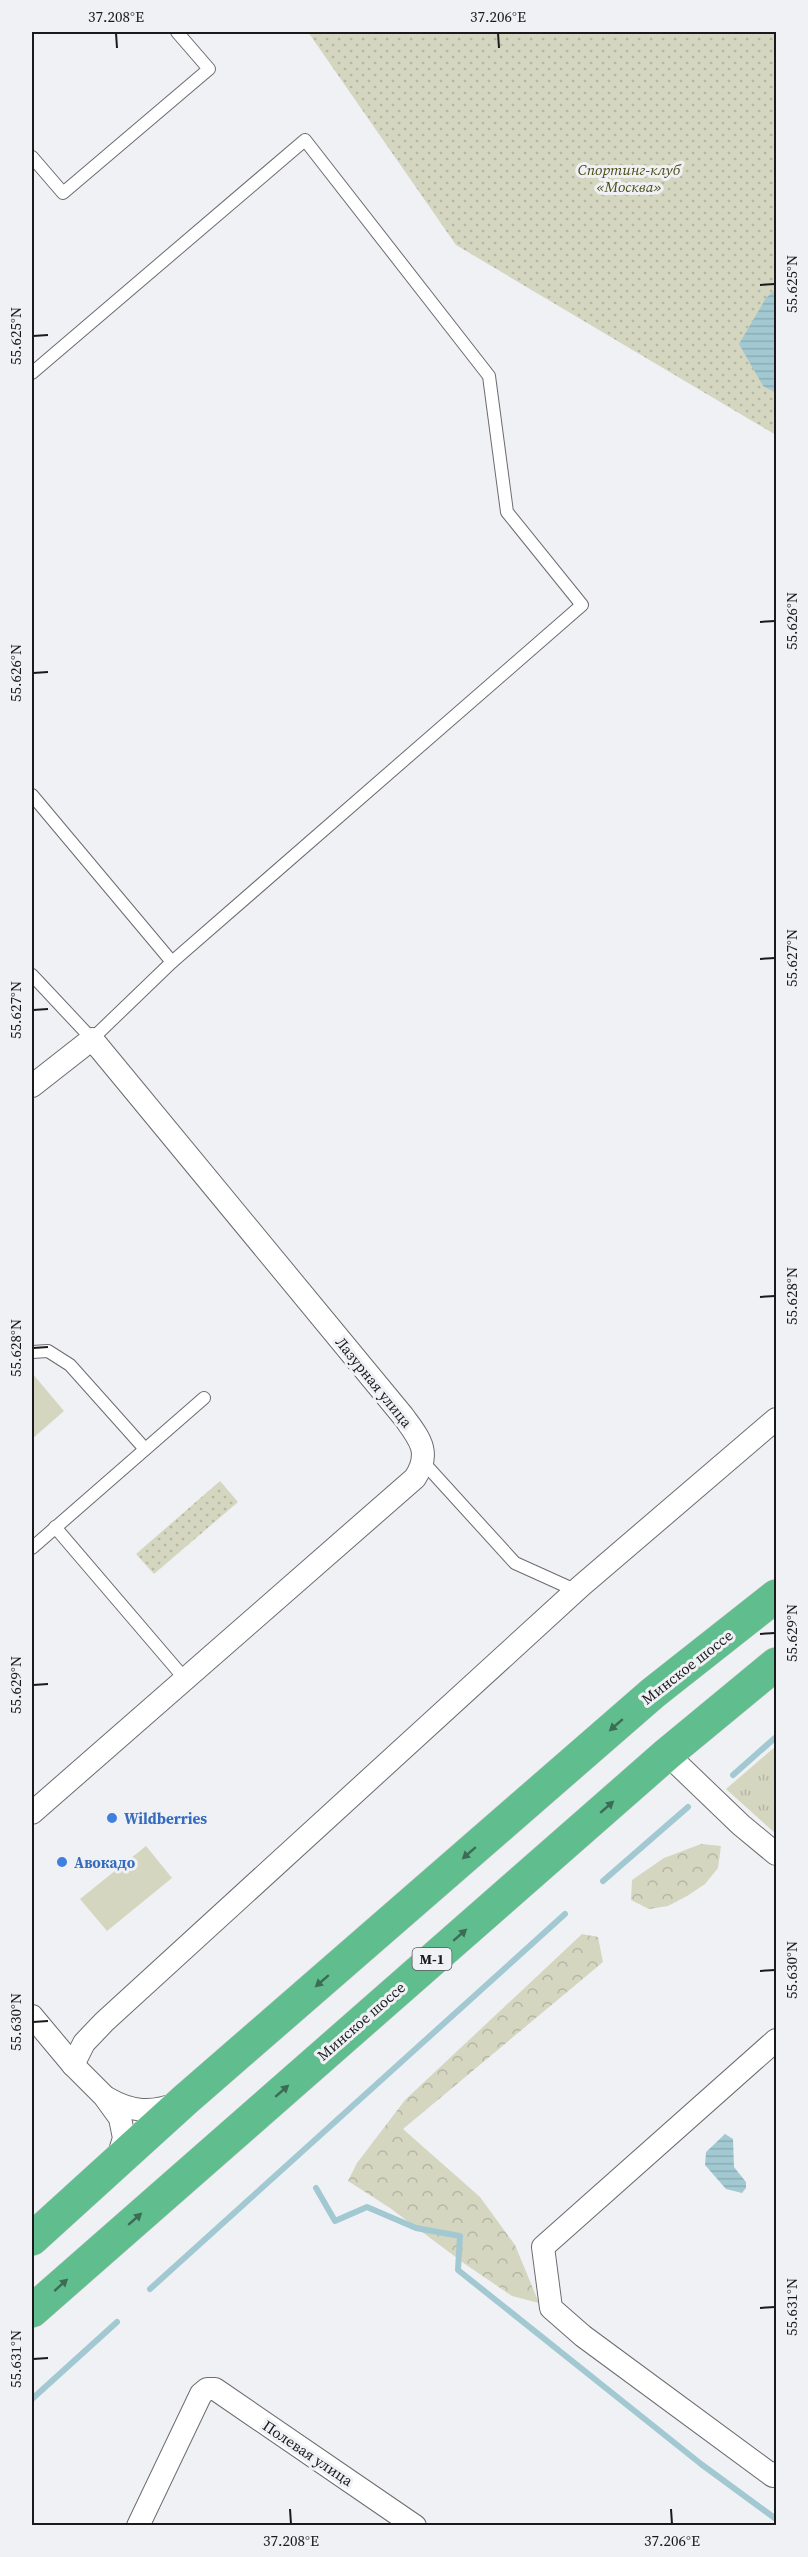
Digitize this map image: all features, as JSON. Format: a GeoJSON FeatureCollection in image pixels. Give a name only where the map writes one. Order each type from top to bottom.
{"type":"FeatureCollection","features":[{"type":"Feature","properties":{"kind":"highway","name":"Минское шоссе"},"geometry":{"type":"LineString","coordinates":[[32,2239],[185,2100],[653,1693],[777,1596]]}},
{"type":"Feature","properties":{"kind":"highway","name":"Минское шоссе"},"geometry":{"type":"LineString","coordinates":[[32,2312],[667,1754],[777,1664]]}},
{"type":"Feature","properties":{"kind":"street"},"geometry":{"type":"LineString","coordinates":[[32,1086],[92,1039]]}},
{"type":"Feature","properties":{"kind":"street","name":"Лазурная улица"},"geometry":{"type":"LineString","coordinates":[[92,1039],[403,1416],[419,1438],[424,1462]]}},
{"type":"Feature","properties":{"kind":"street"},"geometry":{"type":"LineString","coordinates":[[73,2065],[84,2043],[104,2022],[577,1591],[777,1419]]}},
{"type":"Feature","properties":{"kind":"street"},"geometry":{"type":"LineString","coordinates":[[32,1813],[415,1478],[424,1462]]}},
{"type":"Feature","properties":{"kind":"street"},"geometry":{"type":"LineString","coordinates":[[667,1754],[736,1820],[777,1854]]}},
{"type":"Feature","properties":{"kind":"street"},"geometry":{"type":"LineString","coordinates":[[32,2016],[73,2065],[104,2096],[120,2118],[124,2143],[117,2161]]}},
{"type":"Feature","properties":{"kind":"street"},"geometry":{"type":"LineString","coordinates":[[776,2476],[583,2336],[551,2308],[543,2247],[777,2040]]}},
{"type":"Feature","properties":{"kind":"street"},"geometry":{"type":"LineString","coordinates":[[104,2096],[120,2106],[151,2111],[185,2100]]}},
{"type":"Feature","properties":{"kind":"street","name":"Полевая улица"},"geometry":{"type":"LineString","coordinates":[[138,2526],[201,2394],[207,2389],[215,2389],[415,2526]]}},
{"type":"Feature","properties":{"kind":"lane"},"geometry":{"type":"LineString","coordinates":[[32,157],[63,194],[201,76],[209,69],[177,32]]}},
{"type":"Feature","properties":{"kind":"lane"},"geometry":{"type":"LineString","coordinates":[[32,373],[305,140],[489,376],[507,512],[582,605],[172,962],[92,1039],[32,975]]}},
{"type":"Feature","properties":{"kind":"lane"},"geometry":{"type":"LineString","coordinates":[[32,795],[172,962]]}},
{"type":"Feature","properties":{"kind":"lane"},"geometry":{"type":"LineString","coordinates":[[32,1352],[48,1351],[70,1365],[145,1449]]}},
{"type":"Feature","properties":{"kind":"lane"},"geometry":{"type":"LineString","coordinates":[[32,1548],[204,1398]]}},
{"type":"Feature","properties":{"kind":"lane"},"geometry":{"type":"LineString","coordinates":[[424,1462],[515,1563],[577,1591]]}},
{"type":"Feature","properties":{"kind":"lane"},"geometry":{"type":"LineString","coordinates":[[55,1527],[185,1678]]}},
{"type":"Feature","properties":{"kind":"green space","name":"Спортинг-клуб «Москва»"},"geometry":{"type":"Polygon","coordinates":[[[308,32],[776,32],[776,435],[456,245],[308,32]]]}},
{"type":"Feature","properties":{"kind":"green space"},"geometry":{"type":"Polygon","coordinates":[[[32,1373],[64,1411],[32,1439],[32,1373]]]}},
{"type":"Feature","properties":{"kind":"green space"},"geometry":{"type":"Polygon","coordinates":[[[220,1481],[238,1502],[154,1574],[136,1554],[220,1481]]]}},
{"type":"Feature","properties":{"kind":"green space"},"geometry":{"type":"Polygon","coordinates":[[[776,1746],[776,1834],[726,1789],[776,1746]]]}},
{"type":"Feature","properties":{"kind":"green space"},"geometry":{"type":"Polygon","coordinates":[[[701,1844],[721,1846],[718,1868],[705,1884],[668,1906],[649,1909],[631,1900],[632,1880],[664,1858],[701,1844]]]}},
{"type":"Feature","properties":{"kind":"green space"},"geometry":{"type":"Polygon","coordinates":[[[146,1846],[172,1878],[107,1931],[80,1899],[146,1846]]]}},
{"type":"Feature","properties":{"kind":"green space"},"geometry":{"type":"Polygon","coordinates":[[[582,1934],[598,1937],[603,1962],[403,2129],[480,2197],[515,2245],[539,2303],[512,2296],[390,2208],[348,2181],[357,2163],[405,2100],[582,1934]]]}},
{"type":"Feature","properties":{"kind":"water"},"geometry":{"type":"Polygon","coordinates":[[[776,289],[776,393],[763,386],[739,344],[766,298],[776,289]]]}},
{"type":"Feature","properties":{"kind":"water"},"geometry":{"type":"Polygon","coordinates":[[[725,2134],[733,2139],[734,2167],[746,2182],[746,2188],[742,2193],[726,2189],[705,2165],[706,2152],[725,2134]]]}},
{"type":"Feature","properties":{"kind":"waterway"},"geometry":{"type":"LineString","coordinates":[[733,1775],[776,1737]]}},
{"type":"Feature","properties":{"kind":"waterway"},"geometry":{"type":"LineString","coordinates":[[603,1881],[688,1807]]}},
{"type":"Feature","properties":{"kind":"waterway"},"geometry":{"type":"LineString","coordinates":[[150,2289],[565,1914]]}},
{"type":"Feature","properties":{"kind":"waterway"},"geometry":{"type":"LineString","coordinates":[[316,2188],[335,2221],[367,2207],[416,2228],[460,2236],[458,2270],[701,2464],[776,2519]]}},
{"type":"Feature","properties":{"kind":"waterway"},"geometry":{"type":"LineString","coordinates":[[32,2399],[117,2322]]}},
{"type":"Feature","properties":{"kind":"place","name":"Wildberries"},"geometry":{"type":"Point","coordinates":[112,1818]}},
{"type":"Feature","properties":{"kind":"place","name":"Авокадо"},"geometry":{"type":"Point","coordinates":[62,1862]}}]}
